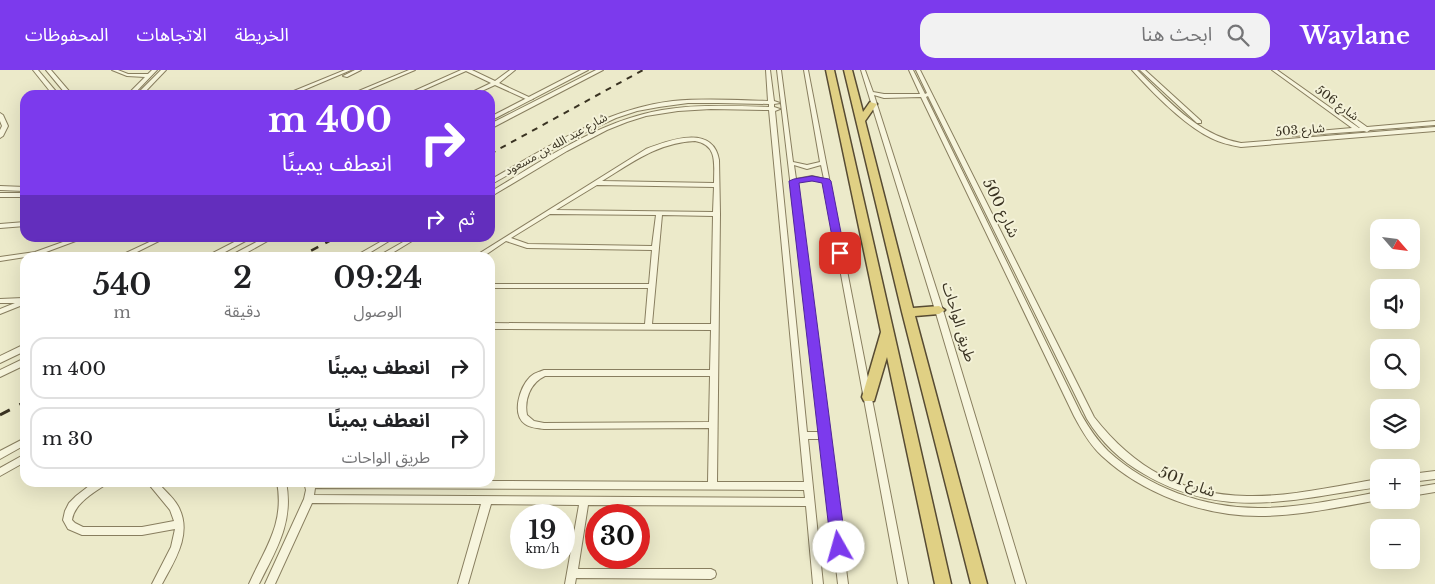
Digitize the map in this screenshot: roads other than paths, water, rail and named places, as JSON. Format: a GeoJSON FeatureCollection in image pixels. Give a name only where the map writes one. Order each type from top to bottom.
{"type":"FeatureCollection","features":[{"type":"Feature","properties":{"kind":"highway"},"geometry":{"type":"LineString","coordinates":[[830,70],[943,584]]}},
{"type":"Feature","properties":{"kind":"highway"},"geometry":{"type":"LineString","coordinates":[[848,70],[908,312],[979,584]]}},
{"type":"Feature","properties":{"kind":"highway"},"geometry":{"type":"LineString","coordinates":[[860,122],[874,104]]}},
{"type":"Feature","properties":{"kind":"highway"},"geometry":{"type":"LineString","coordinates":[[908,312],[939,310]]}},
{"type":"Feature","properties":{"kind":"highway"},"geometry":{"type":"LineString","coordinates":[[869,397],[888,330]]}},
{"type":"Feature","properties":{"kind":"street"},"geometry":{"type":"LineString","coordinates":[[35,70],[52,90]]}},
{"type":"Feature","properties":{"kind":"street"},"geometry":{"type":"LineString","coordinates":[[48,70],[65,90]]}},
{"type":"Feature","properties":{"kind":"street"},"geometry":{"type":"LineString","coordinates":[[114,70],[127,75],[148,76]]}},
{"type":"Feature","properties":{"kind":"street"},"geometry":{"type":"LineString","coordinates":[[135,90],[155,70]]}},
{"type":"Feature","properties":{"kind":"street"},"geometry":{"type":"LineString","coordinates":[[144,90],[164,70]]}},
{"type":"Feature","properties":{"kind":"street"},"geometry":{"type":"LineString","coordinates":[[299,90],[349,70]]}},
{"type":"Feature","properties":{"kind":"street"},"geometry":{"type":"LineString","coordinates":[[309,90],[359,70]]}},
{"type":"Feature","properties":{"kind":"street"},"geometry":{"type":"LineString","coordinates":[[364,90],[412,70]]}},
{"type":"Feature","properties":{"kind":"street"},"geometry":{"type":"LineString","coordinates":[[420,90],[466,70],[530,99]]}},
{"type":"Feature","properties":{"kind":"street"},"geometry":{"type":"LineString","coordinates":[[479,90],[506,77],[513,70]]}},
{"type":"Feature","properties":{"kind":"street"},"geometry":{"type":"LineString","coordinates":[[495,116],[586,70]]}},
{"type":"Feature","properties":{"kind":"street"},"geometry":{"type":"LineString","coordinates":[[495,124],[600,70]]}},
{"type":"Feature","properties":{"kind":"street"},"geometry":{"type":"LineString","coordinates":[[768,70],[818,584]]}},
{"type":"Feature","properties":{"kind":"street"},"geometry":{"type":"LineString","coordinates":[[779,70],[843,584]]}},
{"type":"Feature","properties":{"kind":"street"},"geometry":{"type":"LineString","coordinates":[[806,70],[822,163],[869,397],[903,584]]}},
{"type":"Feature","properties":{"kind":"street","name":"طريق الواحات"},"geometry":{"type":"LineString","coordinates":[[863,70],[939,310],[1020,584]]}},
{"type":"Feature","properties":{"kind":"street","name":"شارع 503"},"geometry":{"type":"LineString","coordinates":[[1134,70],[1202,131],[1220,141],[1241,145],[1298,140],[1435,122]]}},
{"type":"Feature","properties":{"kind":"street","name":"شارع 503"},"geometry":{"type":"LineString","coordinates":[[1142,70],[1213,133],[1225,138],[1239,140],[1357,129],[1372,134],[1435,129]]}},
{"type":"Feature","properties":{"kind":"street","name":"شارع 506"},"geometry":{"type":"LineString","coordinates":[[1274,70],[1357,129]]}},
{"type":"Feature","properties":{"kind":"street","name":"شارع 506"},"geometry":{"type":"LineString","coordinates":[[1282,70],[1365,132]]}},
{"type":"Feature","properties":{"kind":"street","name":"شارع 500"},"geometry":{"type":"LineString","coordinates":[[915,72],[933,98],[1061,356]]}},
{"type":"Feature","properties":{"kind":"street","name":"شارع 500"},"geometry":{"type":"LineString","coordinates":[[915,72],[924,98],[1050,356]]}},
{"type":"Feature","properties":{"kind":"street"},"geometry":{"type":"LineString","coordinates":[[563,82],[572,85]]}},
{"type":"Feature","properties":{"kind":"street"},"geometry":{"type":"LineString","coordinates":[[1148,83],[1156,83]]}},
{"type":"Feature","properties":{"kind":"street"},"geometry":{"type":"LineString","coordinates":[[870,93],[884,96],[933,98]]}},
{"type":"Feature","properties":{"kind":"street"},"geometry":{"type":"LineString","coordinates":[[1312,97],[1320,97]]}},
{"type":"Feature","properties":{"kind":"street"},"geometry":{"type":"LineString","coordinates":[[874,104],[887,100],[924,98]]}},
{"type":"Feature","properties":{"kind":"street","name":"شارع عبد الله بن مسعود"},"geometry":{"type":"LineString","coordinates":[[495,180],[596,124],[626,112],[676,102],[772,106]]}},
{"type":"Feature","properties":{"kind":"street","name":"شارع عبد الله بن مسعود"},"geometry":{"type":"LineString","coordinates":[[495,192],[597,133],[628,120],[664,111],[682,109],[784,106]]}},
{"type":"Feature","properties":{"kind":"street"},"geometry":{"type":"LineString","coordinates":[[1177,109],[1184,109]]}},
{"type":"Feature","properties":{"kind":"street"},"geometry":{"type":"LineString","coordinates":[[0,115],[5,126],[0,136]]}},
{"type":"Feature","properties":{"kind":"street"},"geometry":{"type":"LineString","coordinates":[[1291,136],[1298,140]]}},
{"type":"Feature","properties":{"kind":"street"},"geometry":{"type":"LineString","coordinates":[[485,252],[648,150],[670,142],[688,139],[705,142],[711,146],[715,152],[717,185],[712,486]]}},
{"type":"Feature","properties":{"kind":"street"},"geometry":{"type":"LineString","coordinates":[[946,142],[954,142]]}},
{"type":"Feature","properties":{"kind":"street"},"geometry":{"type":"LineString","coordinates":[[791,163],[807,167],[822,163]]}},
{"type":"Feature","properties":{"kind":"street"},"geometry":{"type":"LineString","coordinates":[[958,169],[968,168]]}},
{"type":"Feature","properties":{"kind":"street"},"geometry":{"type":"LineString","coordinates":[[794,181],[812,178],[826,181]]}},
{"type":"Feature","properties":{"kind":"street"},"geometry":{"type":"LineString","coordinates":[[596,183],[717,185]]}},
{"type":"Feature","properties":{"kind":"street"},"geometry":{"type":"LineString","coordinates":[[0,188],[20,188]]}},
{"type":"Feature","properties":{"kind":"street"},"geometry":{"type":"LineString","coordinates":[[8,195],[16,188]]}},
{"type":"Feature","properties":{"kind":"street"},"geometry":{"type":"LineString","coordinates":[[0,195],[20,195]]}},
{"type":"Feature","properties":{"kind":"street"},"geometry":{"type":"LineString","coordinates":[[550,212],[717,214]]}},
{"type":"Feature","properties":{"kind":"street"},"geometry":{"type":"LineString","coordinates":[[648,327],[659,213]]}},
{"type":"Feature","properties":{"kind":"street"},"geometry":{"type":"LineString","coordinates":[[0,226],[20,224]]}},
{"type":"Feature","properties":{"kind":"street"},"geometry":{"type":"LineString","coordinates":[[506,239],[527,246],[656,248]]}},
{"type":"Feature","properties":{"kind":"street"},"geometry":{"type":"LineString","coordinates":[[41,252],[68,242]]}},
{"type":"Feature","properties":{"kind":"street"},"geometry":{"type":"LineString","coordinates":[[131,252],[153,242]]}},
{"type":"Feature","properties":{"kind":"street"},"geometry":{"type":"LineString","coordinates":[[219,252],[240,242]]}},
{"type":"Feature","properties":{"kind":"street"},"geometry":{"type":"LineString","coordinates":[[242,252],[261,242]]}},
{"type":"Feature","properties":{"kind":"street"},"geometry":{"type":"LineString","coordinates":[[366,252],[383,242]]}},
{"type":"Feature","properties":{"kind":"street"},"geometry":{"type":"LineString","coordinates":[[395,242],[400,246]]}},
{"type":"Feature","properties":{"kind":"street"},"geometry":{"type":"LineString","coordinates":[[389,252],[407,242]]}},
{"type":"Feature","properties":{"kind":"street"},"geometry":{"type":"LineString","coordinates":[[996,248],[1006,247]]}},
{"type":"Feature","properties":{"kind":"street"},"geometry":{"type":"LineString","coordinates":[[0,259],[20,256]]}},
{"type":"Feature","properties":{"kind":"street"},"geometry":{"type":"LineString","coordinates":[[495,286],[652,286]]}},
{"type":"Feature","properties":{"kind":"street"},"geometry":{"type":"LineString","coordinates":[[0,300],[20,300]]}},
{"type":"Feature","properties":{"kind":"street"},"geometry":{"type":"LineString","coordinates":[[0,312],[20,302]]}},
{"type":"Feature","properties":{"kind":"street"},"geometry":{"type":"LineString","coordinates":[[495,326],[715,327]]}},
{"type":"Feature","properties":{"kind":"street"},"geometry":{"type":"LineString","coordinates":[[0,360],[20,350]]}},
{"type":"Feature","properties":{"kind":"street"},"geometry":{"type":"LineString","coordinates":[[1050,356],[1061,356]]}},
{"type":"Feature","properties":{"kind":"street","name":"شارع 501"},"geometry":{"type":"LineString","coordinates":[[1050,356],[1064,388],[1094,440],[1120,464],[1156,487],[1197,503],[1218,508],[1258,512],[1370,497]]}},
{"type":"Feature","properties":{"kind":"street","name":"شارع 501"},"geometry":{"type":"LineString","coordinates":[[1061,356],[1091,419],[1104,438],[1129,460],[1161,479],[1187,490],[1214,497],[1250,500],[1295,496],[1370,484]]}},
{"type":"Feature","properties":{"kind":"street"},"geometry":{"type":"LineString","coordinates":[[0,374],[20,364]]}},
{"type":"Feature","properties":{"kind":"street"},"geometry":{"type":"LineString","coordinates":[[713,424],[544,426],[532,424],[524,419],[522,411],[529,384],[535,377],[544,373],[714,373]]}},
{"type":"Feature","properties":{"kind":"street"},"geometry":{"type":"LineString","coordinates":[[804,435],[826,436]]}},
{"type":"Feature","properties":{"kind":"street"},"geometry":{"type":"LineString","coordinates":[[1094,440],[1104,438]]}},
{"type":"Feature","properties":{"kind":"street"},"geometry":{"type":"LineString","coordinates":[[0,455],[20,444]]}},
{"type":"Feature","properties":{"kind":"street"},"geometry":{"type":"LineString","coordinates":[[0,472],[20,461]]}},
{"type":"Feature","properties":{"kind":"street"},"geometry":{"type":"LineString","coordinates":[[1420,477],[1435,475]]}},
{"type":"Feature","properties":{"kind":"street"},"geometry":{"type":"LineString","coordinates":[[495,484],[808,486]]}},
{"type":"Feature","properties":{"kind":"street"},"geometry":{"type":"LineString","coordinates":[[94,487],[81,496],[74,504],[68,518],[69,524],[74,529],[82,531],[142,531],[179,524]]}},
{"type":"Feature","properties":{"kind":"street"},"geometry":{"type":"LineString","coordinates":[[154,487],[175,510],[179,524],[177,542],[156,584]]}},
{"type":"Feature","properties":{"kind":"street"},"geometry":{"type":"LineString","coordinates":[[254,584],[279,532],[285,512],[285,494],[283,487]]}},
{"type":"Feature","properties":{"kind":"street"},"geometry":{"type":"LineString","coordinates":[[270,584],[309,499],[310,487]]}},
{"type":"Feature","properties":{"kind":"street"},"geometry":{"type":"LineString","coordinates":[[1420,490],[1435,488]]}},
{"type":"Feature","properties":{"kind":"street"},"geometry":{"type":"LineString","coordinates":[[309,499],[810,502]]}},
{"type":"Feature","properties":{"kind":"street"},"geometry":{"type":"LineString","coordinates":[[463,584],[487,500]]}},
{"type":"Feature","properties":{"kind":"street"},"geometry":{"type":"LineString","coordinates":[[570,584],[584,500]]}},
{"type":"Feature","properties":{"kind":"street"},"geometry":{"type":"LineString","coordinates":[[572,573],[711,574]]}},
{"type":"Feature","properties":{"kind":"railway"},"geometry":{"type":"LineString","coordinates":[[495,151],[643,70]]}},
{"type":"Feature","properties":{"kind":"railway"},"geometry":{"type":"LineString","coordinates":[[308,252],[327,242]]}},
{"type":"Feature","properties":{"kind":"railway"},"geometry":{"type":"LineString","coordinates":[[0,415],[20,405]]}}]}
